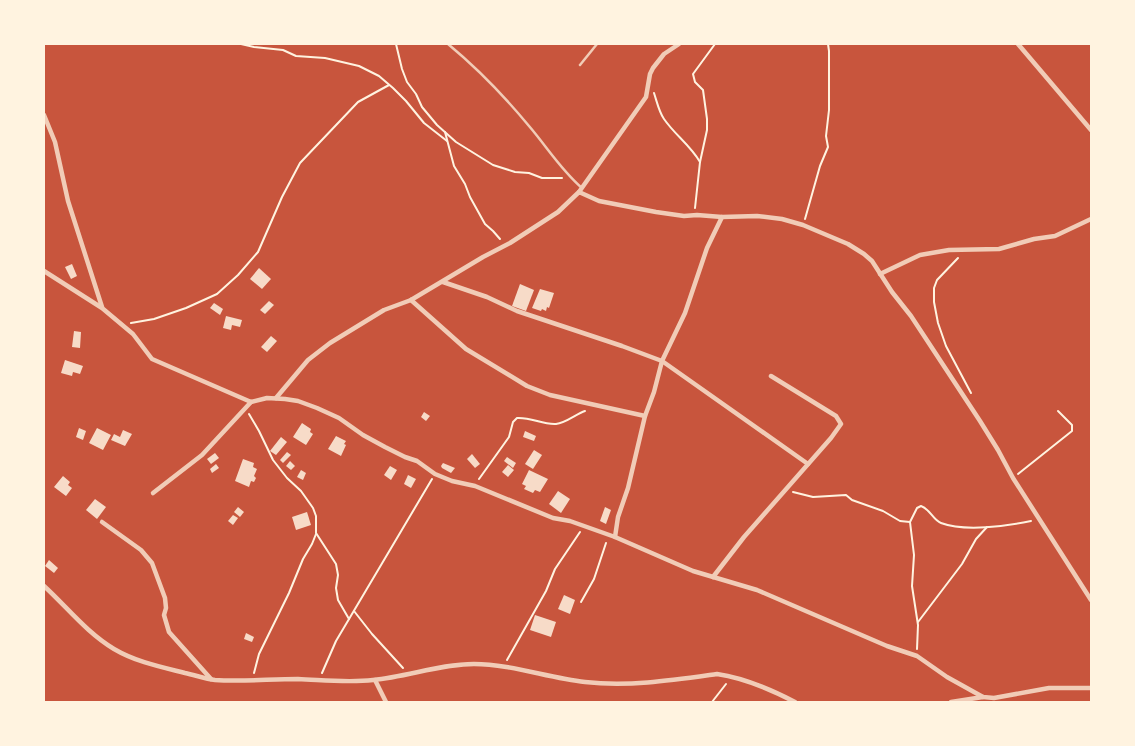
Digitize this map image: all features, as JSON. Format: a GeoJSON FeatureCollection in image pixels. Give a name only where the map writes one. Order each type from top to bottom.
{"type":"FeatureCollection","features":[{"type":"Feature","properties":{"kind":"street"},"geometry":{"type":"LineString","coordinates":[[276,398],[308,360],[330,343],[384,310],[411,300],[443,282],[558,212],[580,190],[638,110],[646,97],[650,74],[657,62],[664,54],[679,44]]}},
{"type":"Feature","properties":{"kind":"street"},"geometry":{"type":"LineString","coordinates":[[1018,44],[1091,130]]}},
{"type":"Feature","properties":{"kind":"street"},"geometry":{"type":"LineString","coordinates":[[1023,50],[1028,44]]}},
{"type":"Feature","properties":{"kind":"street"},"geometry":{"type":"LineString","coordinates":[[44,115],[55,142],[68,201],[102,308]]}},
{"type":"Feature","properties":{"kind":"street"},"geometry":{"type":"LineString","coordinates":[[580,190],[600,201],[684,216],[756,216],[782,219],[803,225],[848,244],[864,254],[872,261],[911,316],[975,413],[1038,520],[1091,600]]}},
{"type":"Feature","properties":{"kind":"street"},"geometry":{"type":"LineString","coordinates":[[615,537],[618,517],[628,488],[645,416],[662,362],[684,313],[707,248],[722,217]]}},
{"type":"Feature","properties":{"kind":"street"},"geometry":{"type":"LineString","coordinates":[[880,274],[920,255],[999,248],[1055,236],[1091,219]]}},
{"type":"Feature","properties":{"kind":"street"},"geometry":{"type":"LineString","coordinates":[[44,271],[102,308],[133,334],[152,358],[251,402],[276,398],[298,401],[339,418],[363,435],[405,457],[417,461],[435,474],[452,481],[475,486],[554,518],[615,537],[693,571],[756,590],[887,646],[917,656],[947,677],[982,697],[994,700],[1049,688],[1091,688]]}},
{"type":"Feature","properties":{"kind":"street"},"geometry":{"type":"LineString","coordinates":[[443,282],[487,297],[517,312],[613,343],[662,362],[808,464]]}},
{"type":"Feature","properties":{"kind":"street"},"geometry":{"type":"LineString","coordinates":[[411,300],[466,349],[527,386],[550,395],[645,416]]}},
{"type":"Feature","properties":{"kind":"street"},"geometry":{"type":"LineString","coordinates":[[713,577],[744,537],[841,424],[836,416],[770,376]]}},
{"type":"Feature","properties":{"kind":"street"},"geometry":{"type":"LineString","coordinates":[[153,493],[202,455],[251,402]]}},
{"type":"Feature","properties":{"kind":"street"},"geometry":{"type":"LineString","coordinates":[[102,522],[141,550],[152,563],[165,598],[166,608],[164,616],[169,632],[212,680]]}},
{"type":"Feature","properties":{"kind":"street"},"geometry":{"type":"LineString","coordinates":[[44,586],[99,639],[115,650],[140,661],[212,680],[319,680],[335,682],[375,680],[461,664],[489,664],[586,682],[622,683],[717,674],[732,676],[764,687],[795,702]]}},
{"type":"Feature","properties":{"kind":"street"},"geometry":{"type":"LineString","coordinates":[[375,680],[386,702]]}},
{"type":"Feature","properties":{"kind":"street"},"geometry":{"type":"LineString","coordinates":[[951,702],[982,697]]}},
{"type":"Feature","properties":{"kind":"lane"},"geometry":{"type":"LineString","coordinates":[[448,44],[471,64],[529,125],[580,190]]}},
{"type":"Feature","properties":{"kind":"lane"},"geometry":{"type":"LineString","coordinates":[[580,65],[597,44]]}},
{"type":"Feature","properties":{"kind":"path"},"geometry":{"type":"LineString","coordinates":[[241,44],[254,48],[283,50],[296,56],[325,58],[359,66],[378,76],[389,85],[406,101],[424,123],[447,141]]}},
{"type":"Feature","properties":{"kind":"path"},"geometry":{"type":"LineString","coordinates":[[396,44],[402,70],[422,107],[445,132],[472,154],[493,165],[515,172],[529,173],[542,178],[572,180]]}},
{"type":"Feature","properties":{"kind":"path"},"geometry":{"type":"LineString","coordinates":[[697,215],[695,210],[700,162],[707,130],[707,120],[703,90],[695,82],[693,74],[715,44]]}},
{"type":"Feature","properties":{"kind":"path"},"geometry":{"type":"LineString","coordinates":[[803,225],[820,166],[828,147],[826,136],[829,110],[828,44]]}},
{"type":"Feature","properties":{"kind":"path"},"geometry":{"type":"LineString","coordinates":[[649,82],[663,118],[686,143],[700,162]]}},
{"type":"Feature","properties":{"kind":"path"},"geometry":{"type":"LineString","coordinates":[[121,324],[154,318],[186,308],[217,294],[238,275],[258,252],[282,197],[300,164],[358,102],[389,85]]}},
{"type":"Feature","properties":{"kind":"path"},"geometry":{"type":"LineString","coordinates":[[445,132],[454,166],[482,220],[505,246]]}},
{"type":"Feature","properties":{"kind":"path"},"geometry":{"type":"LineString","coordinates":[[964,250],[951,267],[937,280],[934,288],[934,302],[938,324],[946,346],[973,398]]}},
{"type":"Feature","properties":{"kind":"path"},"geometry":{"type":"LineString","coordinates":[[475,486],[509,437],[513,422],[517,418],[528,418],[554,424],[562,423],[576,414],[597,406]]}},
{"type":"Feature","properties":{"kind":"path"},"geometry":{"type":"LineString","coordinates":[[246,408],[260,431],[273,460],[300,491],[313,508],[316,516],[316,533],[312,544],[303,559],[260,654],[252,681]]}},
{"type":"Feature","properties":{"kind":"path"},"geometry":{"type":"LineString","coordinates":[[1013,478],[1072,431],[1072,425],[1058,411]]}},
{"type":"Feature","properties":{"kind":"path"},"geometry":{"type":"LineString","coordinates":[[319,680],[336,641],[435,474]]}},
{"type":"Feature","properties":{"kind":"path"},"geometry":{"type":"LineString","coordinates":[[787,489],[812,497],[846,495],[852,500],[883,511],[900,521],[910,522]]}},
{"type":"Feature","properties":{"kind":"path"},"geometry":{"type":"LineString","coordinates":[[917,656],[918,622],[912,586],[914,555],[910,522],[917,508],[920,506],[930,512],[938,522],[945,524],[987,527],[1007,526],[1038,520]]}},
{"type":"Feature","properties":{"kind":"path"},"geometry":{"type":"LineString","coordinates":[[504,666],[546,592],[555,569],[584,526]]}},
{"type":"Feature","properties":{"kind":"path"},"geometry":{"type":"LineString","coordinates":[[918,622],[962,564],[976,539],[987,527]]}},
{"type":"Feature","properties":{"kind":"path"},"geometry":{"type":"LineString","coordinates":[[316,533],[336,564],[338,600],[349,619]]}},
{"type":"Feature","properties":{"kind":"path"},"geometry":{"type":"LineString","coordinates":[[581,602],[594,579],[609,536]]}},
{"type":"Feature","properties":{"kind":"path"},"geometry":{"type":"LineString","coordinates":[[354,611],[409,675]]}},
{"type":"Feature","properties":{"kind":"path"},"geometry":{"type":"LineString","coordinates":[[712,702],[732,676]]}},
{"type":"Feature","properties":{"kind":"building"},"geometry":{"type":"Polygon","coordinates":[[[72,264],[77,276],[71,279],[65,267],[72,264]]]}},
{"type":"Feature","properties":{"kind":"building"},"geometry":{"type":"Polygon","coordinates":[[[259,268],[271,279],[262,289],[250,279],[259,268]]]}},
{"type":"Feature","properties":{"kind":"building"},"geometry":{"type":"Polygon","coordinates":[[[520,284],[534,290],[526,311],[512,306],[520,284]]]}},
{"type":"Feature","properties":{"kind":"building"},"geometry":{"type":"Polygon","coordinates":[[[540,289],[554,293],[549,308],[547,307],[546,311],[532,308],[540,289]]]}},
{"type":"Feature","properties":{"kind":"building"},"geometry":{"type":"Polygon","coordinates":[[[269,301],[274,305],[265,314],[260,310],[269,301]]]}},
{"type":"Feature","properties":{"kind":"building"},"geometry":{"type":"Polygon","coordinates":[[[214,303],[223,309],[220,315],[210,308],[214,303]]]}},
{"type":"Feature","properties":{"kind":"building"},"geometry":{"type":"Polygon","coordinates":[[[226,316],[242,320],[240,327],[232,325],[231,330],[223,328],[226,316]]]}},
{"type":"Feature","properties":{"kind":"building"},"geometry":{"type":"Polygon","coordinates":[[[74,331],[81,332],[80,348],[72,347],[74,331]]]}},
{"type":"Feature","properties":{"kind":"building"},"geometry":{"type":"Polygon","coordinates":[[[271,336],[277,341],[267,352],[261,347],[271,336]]]}},
{"type":"Feature","properties":{"kind":"building"},"geometry":{"type":"Polygon","coordinates":[[[65,360],[83,366],[80,374],[73,372],[72,376],[61,373],[65,360]]]}},
{"type":"Feature","properties":{"kind":"building"},"geometry":{"type":"Polygon","coordinates":[[[424,412],[430,416],[426,421],[421,417],[424,412]]]}},
{"type":"Feature","properties":{"kind":"building"},"geometry":{"type":"Polygon","coordinates":[[[302,423],[311,429],[310,432],[313,434],[306,445],[293,437],[302,423]]]}},
{"type":"Feature","properties":{"kind":"building"},"geometry":{"type":"Polygon","coordinates":[[[79,428],[86,431],[83,440],[76,437],[79,428]]]}},
{"type":"Feature","properties":{"kind":"building"},"geometry":{"type":"Polygon","coordinates":[[[97,428],[111,435],[103,450],[89,443],[97,428]]]}},
{"type":"Feature","properties":{"kind":"building"},"geometry":{"type":"Polygon","coordinates":[[[123,430],[132,434],[125,446],[111,440],[114,434],[120,437],[123,430]]]}},
{"type":"Feature","properties":{"kind":"building"},"geometry":{"type":"Polygon","coordinates":[[[525,431],[536,436],[534,441],[523,437],[525,431]]]}},
{"type":"Feature","properties":{"kind":"building"},"geometry":{"type":"Polygon","coordinates":[[[336,436],[346,441],[341,456],[328,449],[336,436]]]}},
{"type":"Feature","properties":{"kind":"building"},"geometry":{"type":"Polygon","coordinates":[[[281,437],[287,442],[276,455],[270,451],[281,437]]]}},
{"type":"Feature","properties":{"kind":"building"},"geometry":{"type":"Polygon","coordinates":[[[534,450],[542,455],[533,469],[525,464],[534,450]]]}},
{"type":"Feature","properties":{"kind":"building"},"geometry":{"type":"Polygon","coordinates":[[[287,452],[291,455],[283,463],[280,460],[287,452]]]}},
{"type":"Feature","properties":{"kind":"building"},"geometry":{"type":"Polygon","coordinates":[[[215,453],[219,458],[211,464],[207,459],[215,453]]]}},
{"type":"Feature","properties":{"kind":"building"},"geometry":{"type":"Polygon","coordinates":[[[472,454],[480,464],[475,468],[467,459],[472,454]]]}},
{"type":"Feature","properties":{"kind":"building"},"geometry":{"type":"Polygon","coordinates":[[[507,457],[516,463],[513,468],[504,461],[507,457]]]}},
{"type":"Feature","properties":{"kind":"building"},"geometry":{"type":"Polygon","coordinates":[[[243,459],[254,463],[253,467],[257,469],[254,476],[256,478],[254,482],[251,481],[249,487],[235,481],[243,459]]]}},
{"type":"Feature","properties":{"kind":"building"},"geometry":{"type":"Polygon","coordinates":[[[290,461],[295,466],[291,470],[286,466],[290,461]]]}},
{"type":"Feature","properties":{"kind":"building"},"geometry":{"type":"Polygon","coordinates":[[[443,463],[455,468],[451,473],[442,468],[443,463]]]}},
{"type":"Feature","properties":{"kind":"building"},"geometry":{"type":"Polygon","coordinates":[[[216,464],[219,468],[212,473],[210,469],[216,464]]]}},
{"type":"Feature","properties":{"kind":"building"},"geometry":{"type":"Polygon","coordinates":[[[508,465],[514,470],[508,477],[502,472],[508,465]]]}},
{"type":"Feature","properties":{"kind":"building"},"geometry":{"type":"Polygon","coordinates":[[[390,466],[397,470],[391,480],[384,475],[390,466]]]}},
{"type":"Feature","properties":{"kind":"building"},"geometry":{"type":"Polygon","coordinates":[[[301,470],[306,473],[303,480],[297,477],[301,470]]]}},
{"type":"Feature","properties":{"kind":"building"},"geometry":{"type":"Polygon","coordinates":[[[529,470],[548,479],[540,492],[535,490],[533,493],[524,489],[526,486],[522,484],[529,470]]]}},
{"type":"Feature","properties":{"kind":"building"},"geometry":{"type":"Polygon","coordinates":[[[408,475],[416,479],[411,488],[404,484],[408,475]]]}},
{"type":"Feature","properties":{"kind":"building"},"geometry":{"type":"Polygon","coordinates":[[[63,476],[70,482],[68,485],[72,488],[66,496],[54,487],[63,476]]]}},
{"type":"Feature","properties":{"kind":"building"},"geometry":{"type":"Polygon","coordinates":[[[558,491],[570,499],[561,513],[549,504],[558,491]]]}},
{"type":"Feature","properties":{"kind":"building"},"geometry":{"type":"Polygon","coordinates":[[[95,499],[106,507],[97,519],[86,510],[95,499]]]}},
{"type":"Feature","properties":{"kind":"building"},"geometry":{"type":"Polygon","coordinates":[[[238,507],[244,512],[240,517],[234,512],[238,507]]]}},
{"type":"Feature","properties":{"kind":"building"},"geometry":{"type":"Polygon","coordinates":[[[605,507],[611,510],[606,524],[600,521],[605,507]]]}},
{"type":"Feature","properties":{"kind":"building"},"geometry":{"type":"Polygon","coordinates":[[[307,512],[311,525],[296,530],[292,517],[307,512]]]}},
{"type":"Feature","properties":{"kind":"building"},"geometry":{"type":"Polygon","coordinates":[[[233,515],[238,518],[233,525],[228,521],[233,515]]]}},
{"type":"Feature","properties":{"kind":"building"},"geometry":{"type":"Polygon","coordinates":[[[49,560],[58,568],[54,573],[45,566],[49,560]]]}},
{"type":"Feature","properties":{"kind":"building"},"geometry":{"type":"Polygon","coordinates":[[[564,595],[575,600],[570,614],[558,609],[564,595]]]}},
{"type":"Feature","properties":{"kind":"building"},"geometry":{"type":"Polygon","coordinates":[[[535,615],[556,622],[551,637],[530,630],[535,615]]]}},
{"type":"Feature","properties":{"kind":"building"},"geometry":{"type":"Polygon","coordinates":[[[246,633],[254,637],[252,642],[244,639],[246,633]]]}}]}
